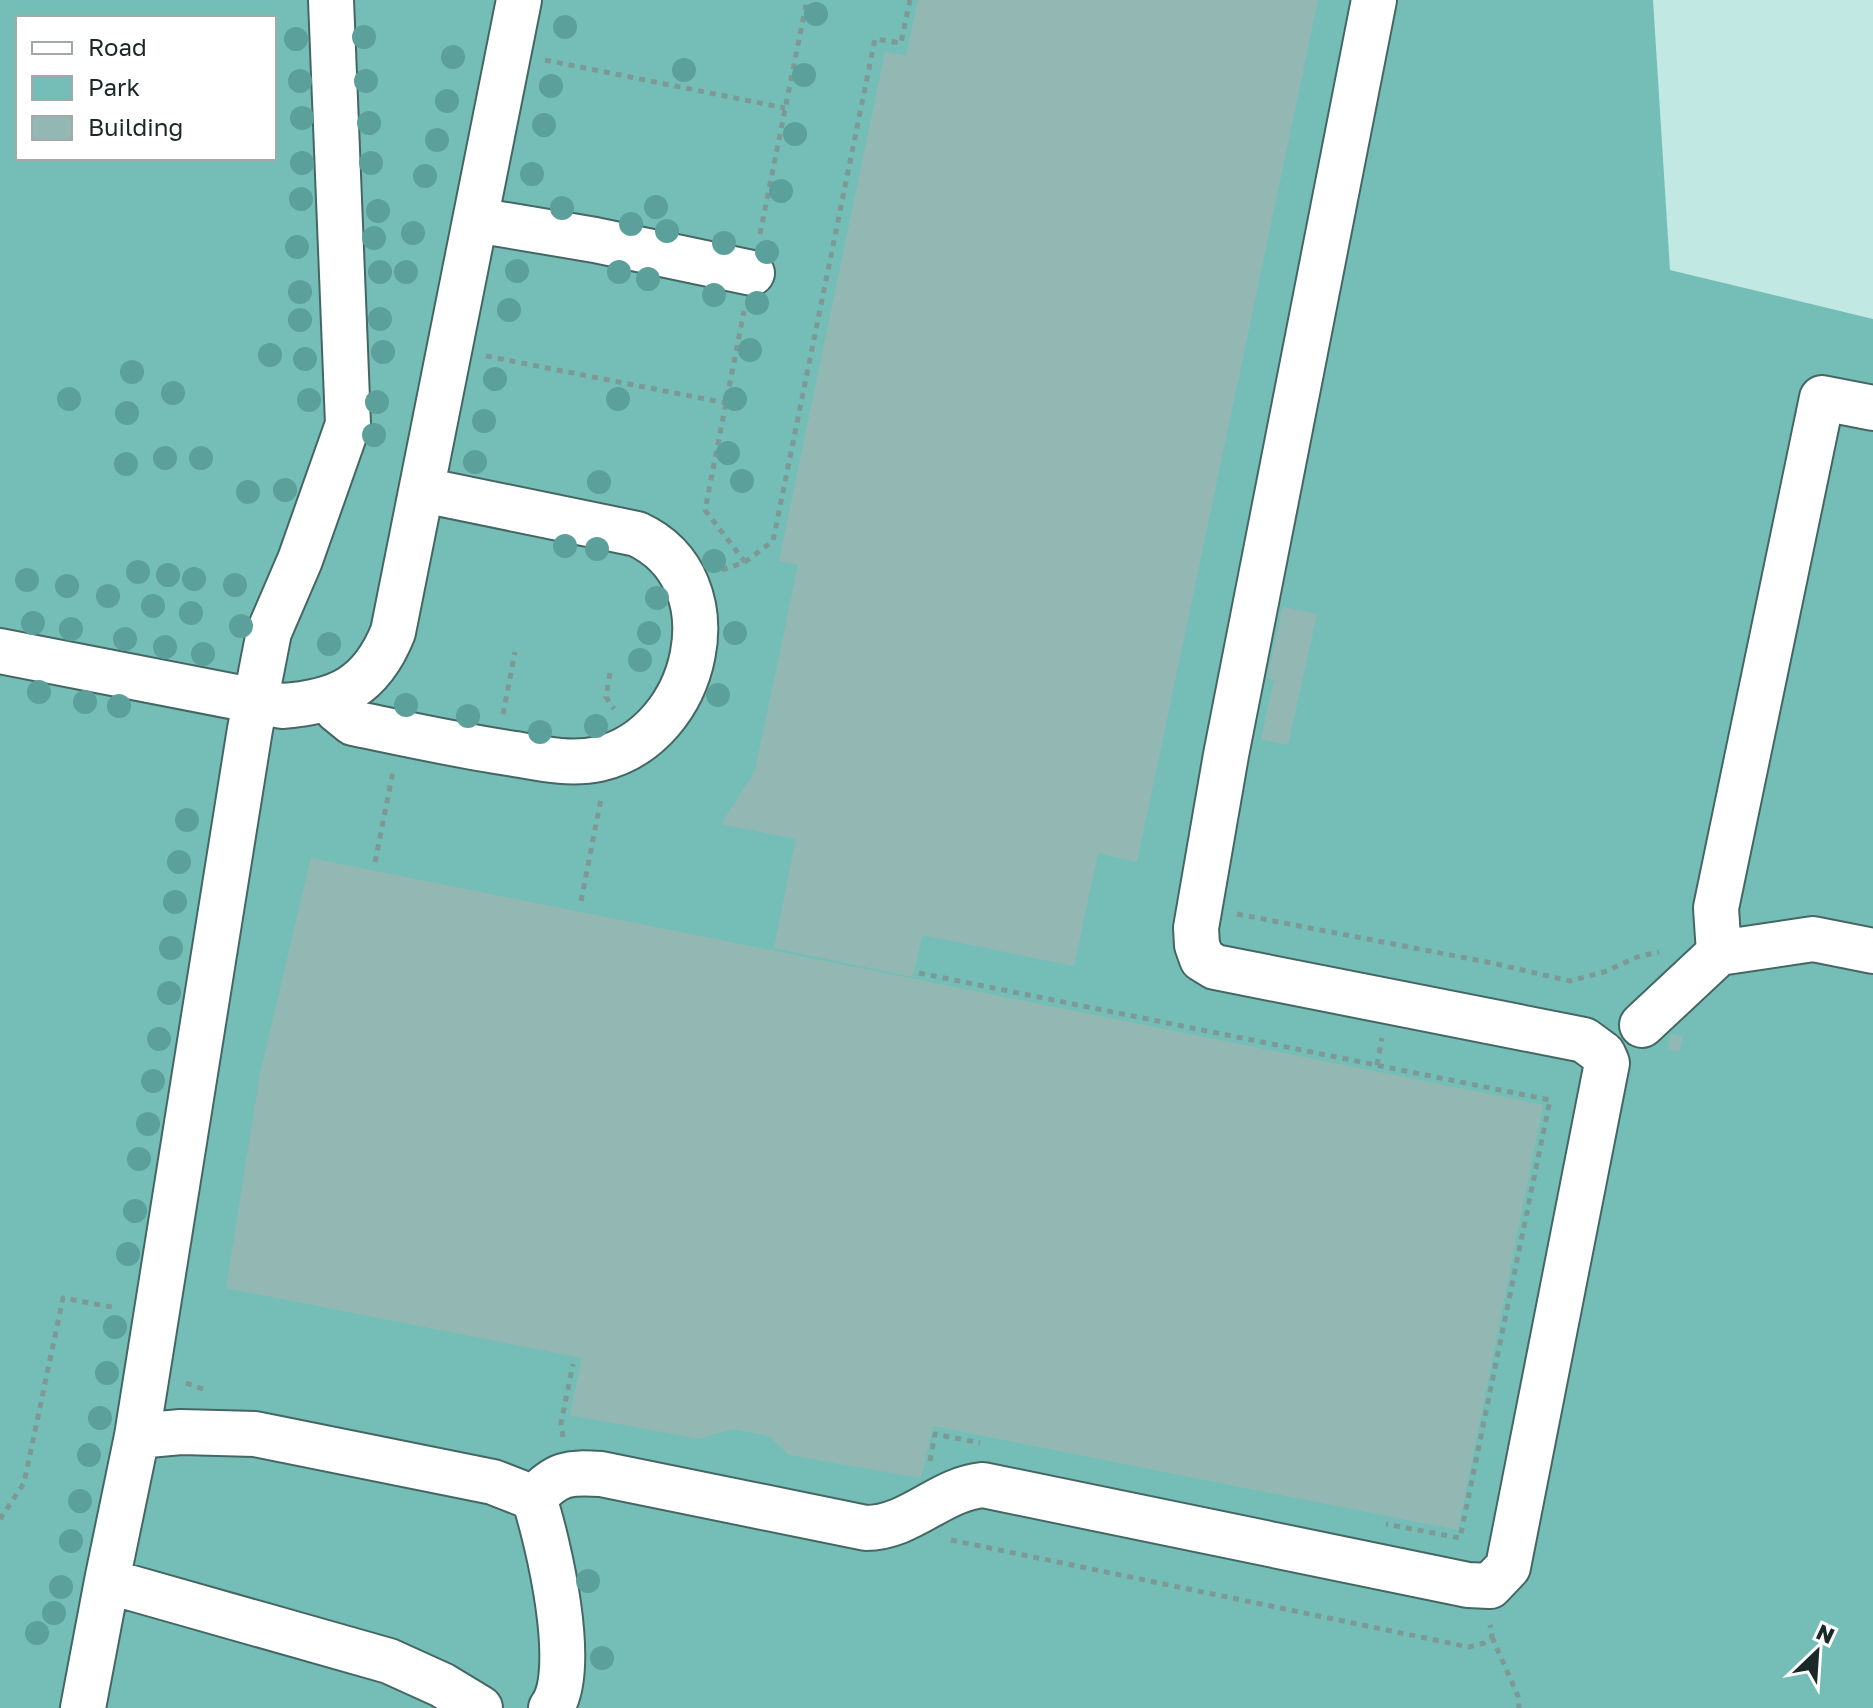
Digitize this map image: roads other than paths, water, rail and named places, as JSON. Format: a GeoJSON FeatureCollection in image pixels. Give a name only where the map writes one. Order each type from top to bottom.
{"type":"FeatureCollection","features":[{"type":"Feature","properties":{"kind":"lane"},"geometry":{"type":"LineString","coordinates":[[83,1708],[137,1436],[255,702],[269,632],[300,560],[348,424],[331,0]]}},
{"type":"Feature","properties":{"kind":"lane"},"geometry":{"type":"LineString","coordinates":[[0,651],[282,706],[314,704],[330,699],[359,683],[385,653],[393,632],[423,490],[519,0]]}},
{"type":"Feature","properties":{"kind":"lane"},"geometry":{"type":"LineString","coordinates":[[534,1498],[557,1477],[572,1472],[601,1474],[866,1528],[890,1526],[957,1490],[983,1485],[1452,1582],[1490,1586],[1508,1567],[1607,1063],[1603,1054],[1584,1040],[1215,967],[1202,959],[1197,945],[1196,928],[1226,755],[1374,0]]}},
{"type":"Feature","properties":{"kind":"lane"},"geometry":{"type":"LineString","coordinates":[[476,220],[595,240],[752,273]]}},
{"type":"Feature","properties":{"kind":"lane"},"geometry":{"type":"LineString","coordinates":[[1719,953],[1716,908],[1822,398],[1873,408]]}},
{"type":"Feature","properties":{"kind":"lane"},"geometry":{"type":"LineString","coordinates":[[330,699],[337,710],[353,723],[496,751],[567,761],[601,759],[638,742],[664,719],[677,701],[687,678],[696,632],[693,607],[678,565],[656,543],[637,534],[423,490]]}},
{"type":"Feature","properties":{"kind":"lane"},"geometry":{"type":"LineString","coordinates":[[1642,1025],[1719,953],[1813,939],[1873,951]]}},
{"type":"Feature","properties":{"kind":"lane"},"geometry":{"type":"LineString","coordinates":[[137,1436],[181,1432],[255,1434],[493,1482],[534,1498]]}},
{"type":"Feature","properties":{"kind":"lane"},"geometry":{"type":"LineString","coordinates":[[534,1498],[543,1526],[564,1645],[561,1689],[551,1708]]}},
{"type":"Feature","properties":{"kind":"lane"},"geometry":{"type":"LineString","coordinates":[[107,1581],[389,1661],[442,1685],[480,1708]]}}]}
